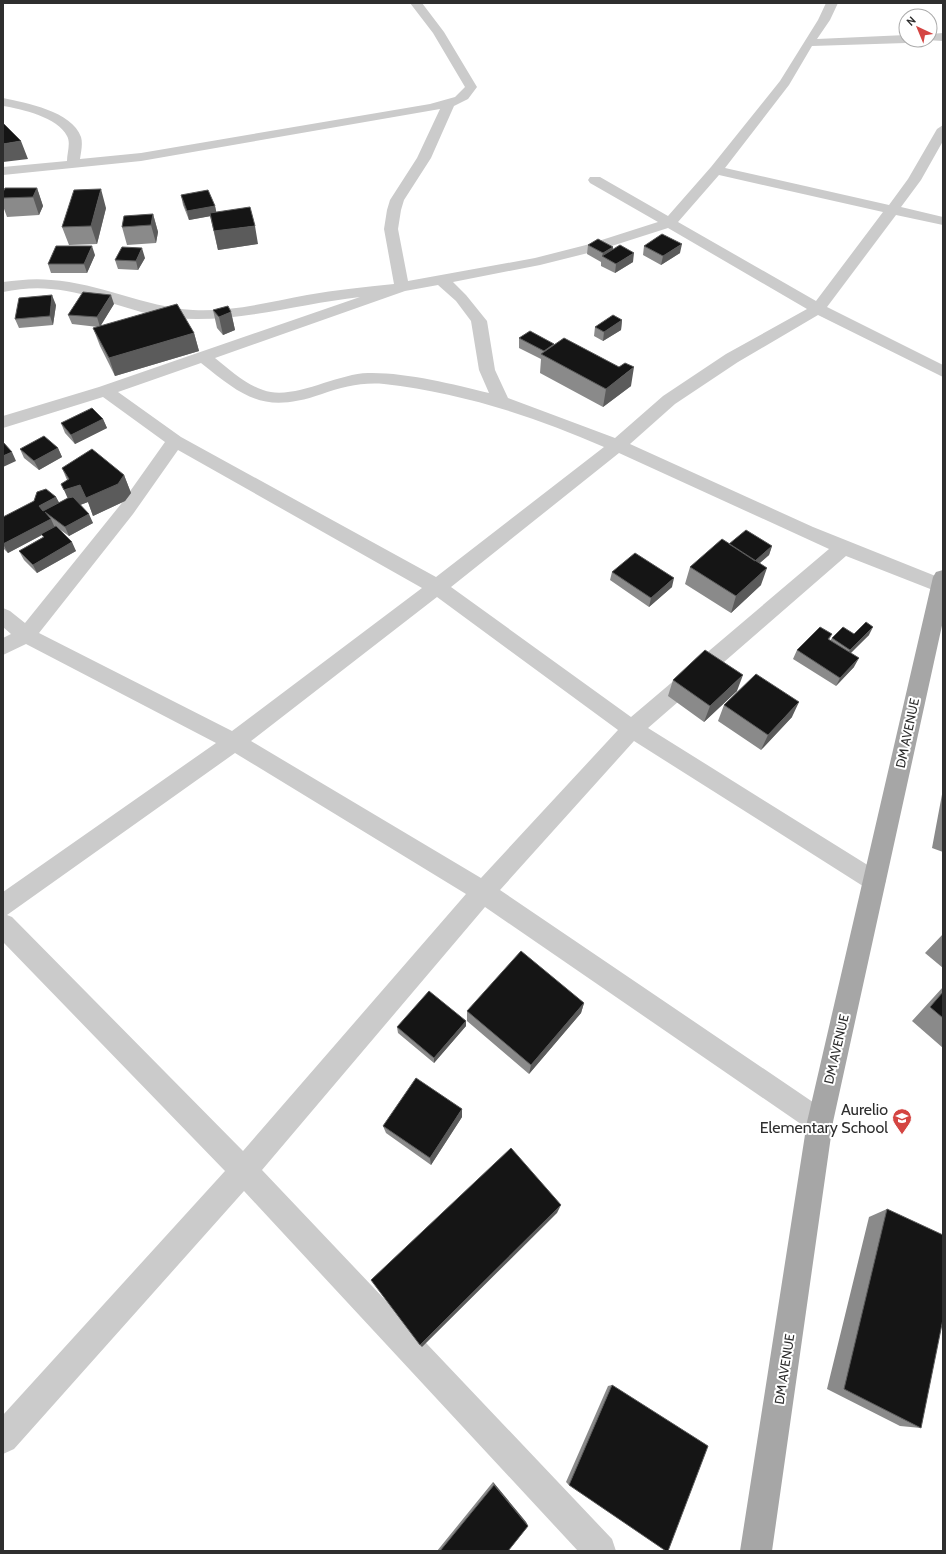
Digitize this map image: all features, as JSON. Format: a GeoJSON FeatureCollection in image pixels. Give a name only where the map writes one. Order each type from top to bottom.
{"type":"FeatureCollection","features":[{"type":"Feature","properties":{"kind":"main road","name":"DM AVENUE"},"geometry":{"type":"LineString","coordinates":[[756,1551],[820,1122],[942,583]]}},
{"type":"Feature","properties":{"kind":"street"},"geometry":{"type":"LineString","coordinates":[[3,171],[141,157],[449,103],[462,98],[469,92],[471,87],[438,32],[416,3]]}},
{"type":"Feature","properties":{"kind":"street"},"geometry":{"type":"LineString","coordinates":[[3,287],[27,284],[58,284],[161,313],[194,316],[237,312],[336,295],[402,287],[535,262],[591,248],[670,223],[716,170],[785,82],[808,43],[824,20],[832,3]]}},
{"type":"Feature","properties":{"kind":"street"},"geometry":{"type":"LineString","coordinates":[[808,43],[898,39]]}},
{"type":"Feature","properties":{"kind":"street"},"geometry":{"type":"LineString","coordinates":[[3,102],[56,118],[67,125],[75,138],[73,164]]}},
{"type":"Feature","properties":{"kind":"street"},"geometry":{"type":"LineString","coordinates":[[402,287],[391,229],[392,216],[397,200],[424,158],[449,103]]}},
{"type":"Feature","properties":{"kind":"street"},"geometry":{"type":"LineString","coordinates":[[3,906],[234,742],[437,587],[618,445],[669,400],[761,340],[818,309],[893,210],[926,161],[943,129]]}},
{"type":"Feature","properties":{"kind":"street"},"geometry":{"type":"LineString","coordinates":[[716,170],[943,221]]}},
{"type":"Feature","properties":{"kind":"street"},"geometry":{"type":"LineString","coordinates":[[594,180],[818,309],[943,372]]}},
{"type":"Feature","properties":{"kind":"street"},"geometry":{"type":"LineString","coordinates":[[441,279],[461,298],[479,321],[487,370],[501,402]]}},
{"type":"Feature","properties":{"kind":"street"},"geometry":{"type":"LineString","coordinates":[[3,422],[105,391],[402,287]]}},
{"type":"Feature","properties":{"kind":"street"},"geometry":{"type":"LineString","coordinates":[[204,357],[243,387],[260,395],[279,398],[297,397],[321,388],[363,378],[389,379],[446,388],[501,402],[618,445],[842,548],[942,583]]}},
{"type":"Feature","properties":{"kind":"street"},"geometry":{"type":"LineString","coordinates":[[105,391],[174,441],[437,587],[632,729],[874,881]]}},
{"type":"Feature","properties":{"kind":"street"},"geometry":{"type":"LineString","coordinates":[[3,647],[26,635],[128,510],[174,441]]}},
{"type":"Feature","properties":{"kind":"street"},"geometry":{"type":"LineString","coordinates":[[3,1438],[244,1171],[483,892],[632,729],[842,548]]}},
{"type":"Feature","properties":{"kind":"street"},"geometry":{"type":"LineString","coordinates":[[3,616],[26,635],[190,721],[234,742],[483,892],[820,1122]]}},
{"type":"Feature","properties":{"kind":"street"},"geometry":{"type":"LineString","coordinates":[[3,925],[244,1171],[600,1551]]}},
{"type":"Feature","properties":{"kind":"building"},"geometry":{"type":"Polygon","coordinates":[[[3,123],[21,141],[3,144],[3,123]]]}},
{"type":"Feature","properties":{"kind":"building"},"geometry":{"type":"Polygon","coordinates":[[[5,188],[37,188],[33,197],[3,198],[5,188]]]}},
{"type":"Feature","properties":{"kind":"building"},"geometry":{"type":"Polygon","coordinates":[[[101,189],[91,226],[62,227],[74,190],[101,189]]]}},
{"type":"Feature","properties":{"kind":"building"},"geometry":{"type":"Polygon","coordinates":[[[208,190],[215,206],[187,211],[181,195],[208,190]]]}},
{"type":"Feature","properties":{"kind":"building"},"geometry":{"type":"Polygon","coordinates":[[[250,207],[255,226],[214,231],[210,213],[250,207]]]}},
{"type":"Feature","properties":{"kind":"building"},"geometry":{"type":"Polygon","coordinates":[[[153,214],[151,225],[122,227],[124,216],[153,214]]]}},
{"type":"Feature","properties":{"kind":"building"},"geometry":{"type":"Polygon","coordinates":[[[662,234],[682,244],[663,256],[644,246],[662,234]]]}},
{"type":"Feature","properties":{"kind":"building"},"geometry":{"type":"Polygon","coordinates":[[[598,239],[613,247],[603,253],[588,245],[598,239]]]}},
{"type":"Feature","properties":{"kind":"building"},"geometry":{"type":"Polygon","coordinates":[[[620,245],[634,253],[616,264],[602,256],[620,245]]]}},
{"type":"Feature","properties":{"kind":"building"},"geometry":{"type":"Polygon","coordinates":[[[56,246],[92,246],[84,264],[48,264],[56,246]]]}},
{"type":"Feature","properties":{"kind":"building"},"geometry":{"type":"Polygon","coordinates":[[[122,247],[142,248],[136,261],[115,260],[122,247]]]}},
{"type":"Feature","properties":{"kind":"building"},"geometry":{"type":"Polygon","coordinates":[[[83,292],[111,295],[97,317],[68,315],[83,292]]]}},
{"type":"Feature","properties":{"kind":"building"},"geometry":{"type":"Polygon","coordinates":[[[52,295],[50,316],[15,319],[19,298],[52,295]]]}},
{"type":"Feature","properties":{"kind":"building"},"geometry":{"type":"Polygon","coordinates":[[[177,304],[194,333],[109,358],[93,328],[177,304]]]}},
{"type":"Feature","properties":{"kind":"building"},"geometry":{"type":"Polygon","coordinates":[[[228,306],[231,312],[219,317],[213,310],[228,306]]]}},
{"type":"Feature","properties":{"kind":"building"},"geometry":{"type":"Polygon","coordinates":[[[613,315],[622,320],[604,332],[595,327],[613,315]]]}},
{"type":"Feature","properties":{"kind":"building"},"geometry":{"type":"Polygon","coordinates":[[[530,331],[554,344],[544,351],[519,338],[530,331]]]}},
{"type":"Feature","properties":{"kind":"building"},"geometry":{"type":"Polygon","coordinates":[[[564,338],[619,367],[625,363],[634,367],[606,389],[541,354],[564,338]]]}},
{"type":"Feature","properties":{"kind":"building"},"geometry":{"type":"Polygon","coordinates":[[[92,408],[103,419],[71,435],[61,423],[92,408]]]}},
{"type":"Feature","properties":{"kind":"building"},"geometry":{"type":"Polygon","coordinates":[[[44,436],[58,448],[34,461],[20,449],[44,436]]]}},
{"type":"Feature","properties":{"kind":"building"},"geometry":{"type":"Polygon","coordinates":[[[3,442],[12,452],[3,456],[3,442]]]}},
{"type":"Feature","properties":{"kind":"building"},"geometry":{"type":"Polygon","coordinates":[[[92,449],[124,475],[118,484],[86,498],[80,485],[64,490],[61,484],[69,479],[62,468],[92,449]]]}},
{"type":"Feature","properties":{"kind":"building"},"geometry":{"type":"Polygon","coordinates":[[[46,489],[56,497],[39,506],[43,511],[68,498],[73,497],[89,514],[65,527],[45,512],[51,519],[3,544],[3,517],[34,501],[37,492],[46,489]]]}},
{"type":"Feature","properties":{"kind":"building"},"geometry":{"type":"Polygon","coordinates":[[[56,526],[72,542],[33,565],[19,551],[44,537],[41,534],[56,526]]]}},
{"type":"Feature","properties":{"kind":"building"},"geometry":{"type":"Polygon","coordinates":[[[746,530],[772,546],[755,561],[729,544],[746,530]]]}},
{"type":"Feature","properties":{"kind":"building"},"geometry":{"type":"Polygon","coordinates":[[[722,539],[767,568],[736,596],[690,567],[722,539]]]}},
{"type":"Feature","properties":{"kind":"building"},"geometry":{"type":"Polygon","coordinates":[[[635,553],[674,578],[651,598],[612,572],[635,553]]]}},
{"type":"Feature","properties":{"kind":"building"},"geometry":{"type":"Polygon","coordinates":[[[866,622],[873,627],[850,650],[832,638],[843,627],[854,634],[866,622]]]}},
{"type":"Feature","properties":{"kind":"building"},"geometry":{"type":"Polygon","coordinates":[[[820,627],[832,634],[828,639],[859,658],[840,678],[797,650],[820,627]]]}},
{"type":"Feature","properties":{"kind":"building"},"geometry":{"type":"Polygon","coordinates":[[[705,650],[743,675],[710,706],[673,680],[705,650]]]}},
{"type":"Feature","properties":{"kind":"building"},"geometry":{"type":"Polygon","coordinates":[[[756,674],[799,702],[768,735],[724,705],[756,674]]]}},
{"type":"Feature","properties":{"kind":"building"},"geometry":{"type":"Polygon","coordinates":[[[521,951],[584,1003],[531,1065],[467,1011],[521,951]]]}},
{"type":"Feature","properties":{"kind":"building"},"geometry":{"type":"Polygon","coordinates":[[[429,991],[466,1021],[434,1058],[397,1027],[429,991]]]}},
{"type":"Feature","properties":{"kind":"building"},"geometry":{"type":"Polygon","coordinates":[[[943,992],[943,1018],[930,1007],[943,992]]]}},
{"type":"Feature","properties":{"kind":"building"},"geometry":{"type":"Polygon","coordinates":[[[416,1078],[462,1109],[430,1158],[383,1126],[416,1078]]]}},
{"type":"Feature","properties":{"kind":"building"},"geometry":{"type":"Polygon","coordinates":[[[511,1148],[561,1205],[420,1345],[371,1280],[511,1148]]]}},
{"type":"Feature","properties":{"kind":"building"},"geometry":{"type":"Polygon","coordinates":[[[887,1209],[943,1235],[943,1319],[921,1428],[844,1389],[887,1209]]]}},
{"type":"Feature","properties":{"kind":"building"},"geometry":{"type":"Polygon","coordinates":[[[612,1385],[708,1446],[668,1551],[569,1485],[612,1385]]]}},
{"type":"Feature","properties":{"kind":"building"},"geometry":{"type":"Polygon","coordinates":[[[494,1485],[528,1526],[508,1551],[440,1551],[494,1485]]]}},
{"type":"Feature","properties":{"kind":"place","name":"Aurelio Elementary School"},"geometry":{"type":"Point","coordinates":[902,1135]}}]}
